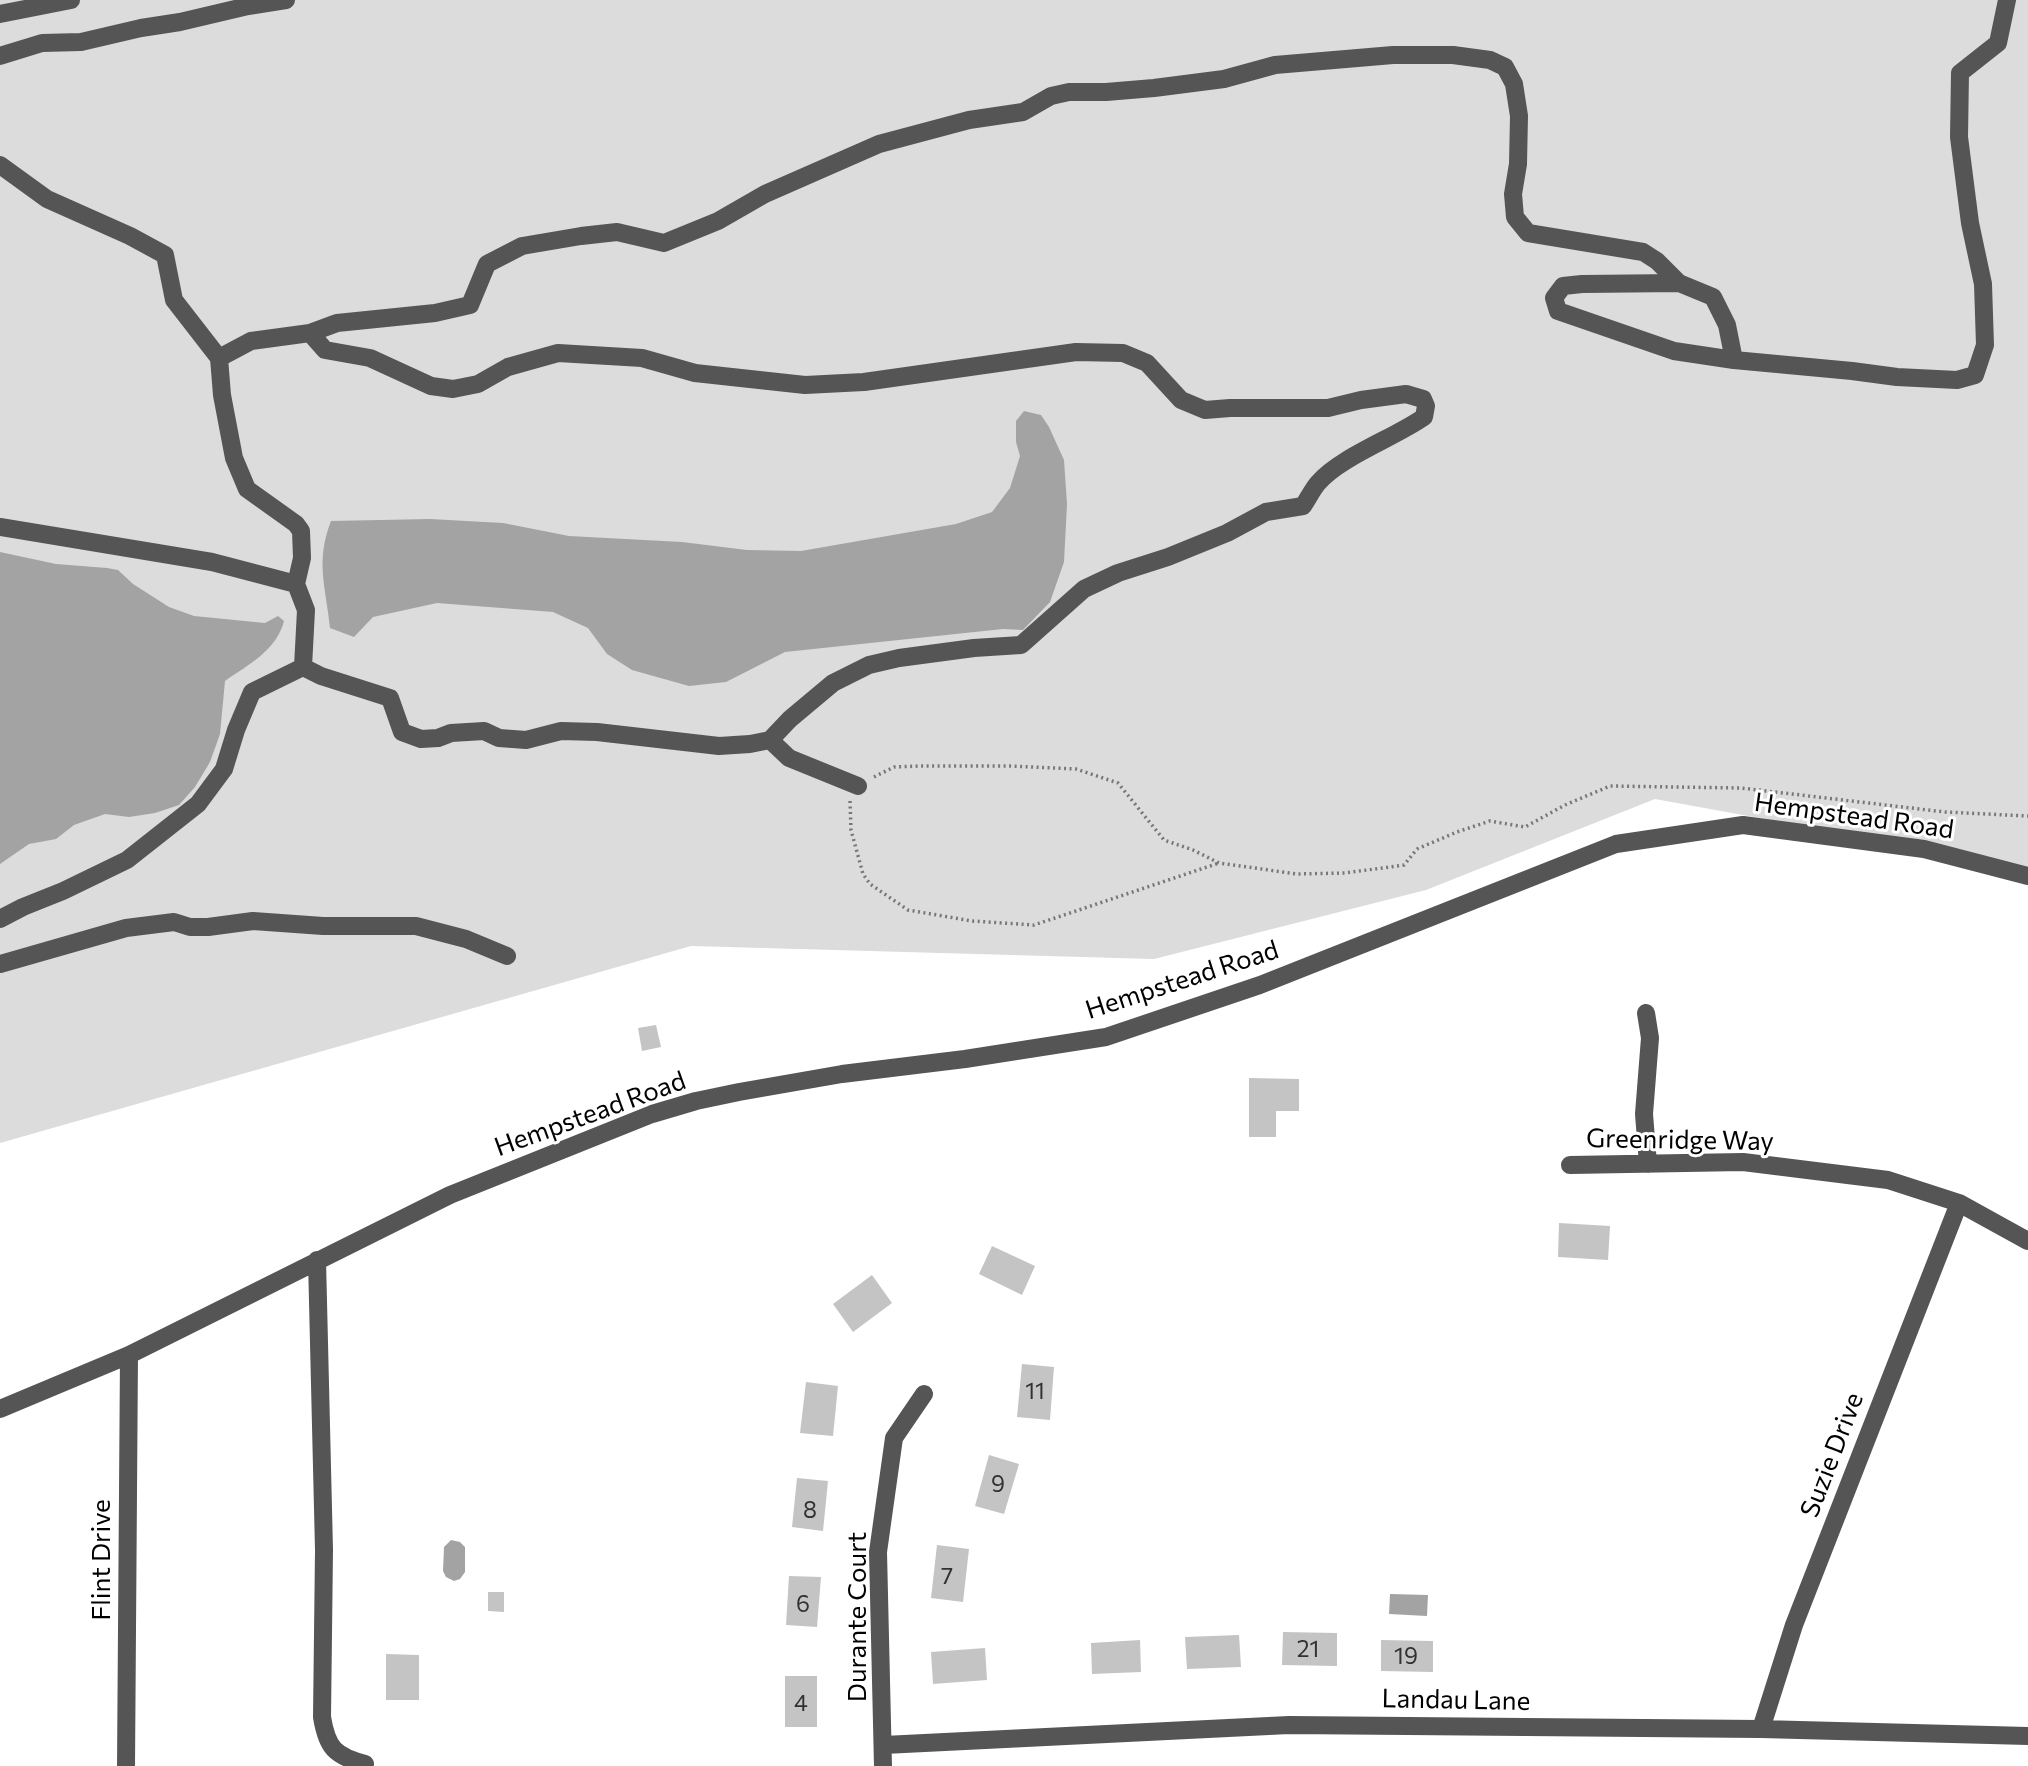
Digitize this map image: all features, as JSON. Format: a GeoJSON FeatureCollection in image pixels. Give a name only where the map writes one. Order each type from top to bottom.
{"type":"FeatureCollection","features":[{"type":"Feature","properties":{"kind":"street"},"geometry":{"type":"LineString","coordinates":[[0,14],[71,0]]}},
{"type":"Feature","properties":{"kind":"street"},"geometry":{"type":"LineString","coordinates":[[0,56],[42,43],[81,42],[286,0]]}},
{"type":"Feature","properties":{"kind":"street"},"geometry":{"type":"LineString","coordinates":[[1679,283],[1563,286],[1554,299],[1558,312],[1674,351],[1897,377],[1956,380],[1975,374],[1985,345],[1983,284],[1970,223],[1959,137],[1960,73],[1998,43],[2007,0]]}},
{"type":"Feature","properties":{"kind":"street"},"geometry":{"type":"LineString","coordinates":[[219,358],[251,341],[310,333],[337,323],[435,313],[470,305],[487,264],[522,246],[617,232],[664,243],[718,221],[765,194],[880,144],[969,120],[1023,112],[1051,96],[1069,92],[1154,88],[1224,79],[1275,65],[1393,55],[1453,55],[1489,60],[1505,67],[1514,84],[1519,116],[1513,194],[1515,217],[1528,233],[1643,252],[1657,261],[1679,283],[1713,297],[1727,325],[1734,360]]}},
{"type":"Feature","properties":{"kind":"street"},"geometry":{"type":"LineString","coordinates":[[0,165],[47,199],[130,236],[165,255],[173,300],[219,358],[222,395],[234,458],[247,489],[296,524],[301,531],[302,558],[296,584],[306,610],[303,667]]}},
{"type":"Feature","properties":{"kind":"street"},"geometry":{"type":"LineString","coordinates":[[303,667],[321,676],[390,698],[402,732],[421,739],[438,738],[451,733],[484,731],[499,737],[526,740],[561,731],[597,732],[719,746],[770,740],[790,719],[833,683],[869,665],[899,658],[974,648],[1021,645],[1084,589],[1118,573],[1168,557],[1227,533],[1266,512],[1303,506],[1319,482],[1343,463],[1424,417],[1426,406],[1423,400],[1406,394],[1328,408],[1241,408],[1205,411],[1181,400],[1147,363],[1123,353],[1076,352],[864,382],[806,385],[695,373],[642,358],[558,353],[508,367],[478,384],[453,389],[430,386],[370,358],[325,350],[310,333]]}},
{"type":"Feature","properties":{"kind":"street"},"geometry":{"type":"LineString","coordinates":[[0,527],[212,562],[296,584]]}},
{"type":"Feature","properties":{"kind":"street"},"geometry":{"type":"LineString","coordinates":[[0,919],[127,860],[198,804],[224,769],[252,692],[303,667]]}},
{"type":"Feature","properties":{"kind":"street"},"geometry":{"type":"LineString","coordinates":[[770,740],[789,758],[858,786]]}},
{"type":"Feature","properties":{"kind":"street","name":"Hempstead Road"},"geometry":{"type":"LineString","coordinates":[[0,1409],[129,1355],[450,1195],[652,1114],[728,1094],[829,1076],[965,1059],[1106,1037],[1260,985],[1616,844],[1743,825],[1924,849],[2028,876]]}},
{"type":"Feature","properties":{"kind":"street"},"geometry":{"type":"LineString","coordinates":[[0,964],[126,928],[174,922],[190,927],[253,921],[323,926],[416,926],[466,939],[507,956]]}},
{"type":"Feature","properties":{"kind":"street"},"geometry":{"type":"LineString","coordinates":[[1646,1013],[1650,1038],[1644,1114],[1648,1164]]}},
{"type":"Feature","properties":{"kind":"street","name":"Greenridge Way"},"geometry":{"type":"LineString","coordinates":[[1570,1165],[1744,1162],[1888,1180],[1959,1203],[2028,1241]]}},
{"type":"Feature","properties":{"kind":"street","name":"Suzie Drive"},"geometry":{"type":"LineString","coordinates":[[1762,1729],[1794,1625],[1959,1203]]}},
{"type":"Feature","properties":{"kind":"street"},"geometry":{"type":"LineString","coordinates":[[317,1260],[324,1550],[322,1717],[326,1737],[335,1752],[365,1764]]}},
{"type":"Feature","properties":{"kind":"street","name":"Flint Drive"},"geometry":{"type":"LineString","coordinates":[[126,1766],[129,1355]]}},
{"type":"Feature","properties":{"kind":"street","name":"Durante Court"},"geometry":{"type":"LineString","coordinates":[[883,1766],[878,1552],[894,1438],[924,1394]]}},
{"type":"Feature","properties":{"kind":"street","name":"Landau Lane"},"geometry":{"type":"LineString","coordinates":[[884,1745],[1289,1725],[1762,1729],[2028,1736]]}},
{"type":"Feature","properties":{"kind":"path"},"geometry":{"type":"LineString","coordinates":[[1219,863],[1034,925],[972,921],[908,910],[870,884],[863,874],[851,830],[850,800],[858,786],[894,767],[1011,766],[1076,769],[1118,783],[1164,840],[1219,863],[1297,874],[1345,873],[1404,864],[1417,849],[1457,832],[1490,821],[1525,827],[1565,804],[1610,786],[1741,788],[1945,812],[2028,816]]}},
{"type":"Feature","properties":{"kind":"shaded area"},"geometry":{"type":"Polygon","coordinates":[[[0,0],[2028,0],[2028,867],[1655,799],[1426,890],[1154,959],[691,946],[0,1143],[0,0]]]}},
{"type":"Feature","properties":{"kind":"shaded area"},"geometry":{"type":"Polygon","coordinates":[[[1024,411],[1041,415],[1049,427],[1064,460],[1067,504],[1064,562],[1050,602],[1023,630],[1003,629],[785,652],[726,682],[689,686],[632,670],[607,654],[588,628],[553,612],[437,603],[373,617],[354,637],[330,628],[323,562],[331,521],[430,519],[503,523],[569,536],[682,542],[747,550],[801,551],[956,524],[992,512],[1010,488],[1020,456],[1016,442],[1016,421],[1024,411]]]}},
{"type":"Feature","properties":{"kind":"shaded area"},"geometry":{"type":"Polygon","coordinates":[[[0,552],[56,564],[118,570],[133,584],[169,607],[194,616],[265,623],[278,616],[284,621],[275,641],[268,649],[225,681],[220,734],[210,762],[195,787],[179,805],[155,813],[129,817],[105,814],[74,825],[56,839],[29,844],[0,864],[0,552]]]}},
{"type":"Feature","properties":{"kind":"shaded area"},"geometry":{"type":"Polygon","coordinates":[[[451,1540],[460,1542],[465,1547],[465,1572],[460,1579],[454,1581],[446,1577],[443,1571],[444,1547],[451,1540]]]}},
{"type":"Feature","properties":{"kind":"shaded area"},"geometry":{"type":"Polygon","coordinates":[[[1390,1594],[1428,1595],[1427,1616],[1389,1614],[1390,1594]]]}},
{"type":"Feature","properties":{"kind":"building"},"geometry":{"type":"Polygon","coordinates":[[[656,1025],[661,1047],[642,1051],[638,1028],[656,1025]]]}},
{"type":"Feature","properties":{"kind":"building"},"geometry":{"type":"Polygon","coordinates":[[[1249,1078],[1299,1079],[1299,1111],[1276,1111],[1276,1137],[1249,1137],[1249,1078]]]}},
{"type":"Feature","properties":{"kind":"building"},"geometry":{"type":"Polygon","coordinates":[[[1559,1223],[1610,1226],[1608,1260],[1558,1257],[1559,1223]]]}},
{"type":"Feature","properties":{"kind":"building"},"geometry":{"type":"Polygon","coordinates":[[[992,1246],[1035,1266],[1022,1295],[979,1274],[992,1246]]]}},
{"type":"Feature","properties":{"kind":"building"},"geometry":{"type":"Polygon","coordinates":[[[872,1275],[892,1303],[853,1332],[833,1304],[872,1275]]]}},
{"type":"Feature","properties":{"kind":"building"},"geometry":{"type":"Polygon","coordinates":[[[1022,1364],[1054,1367],[1050,1420],[1017,1417],[1022,1364]]]}},
{"type":"Feature","properties":{"kind":"building"},"geometry":{"type":"Polygon","coordinates":[[[806,1382],[838,1386],[833,1436],[800,1433],[806,1382]]]}},
{"type":"Feature","properties":{"kind":"building"},"geometry":{"type":"Polygon","coordinates":[[[989,1455],[1019,1464],[1004,1514],[975,1506],[989,1455]]]}},
{"type":"Feature","properties":{"kind":"building"},"geometry":{"type":"Polygon","coordinates":[[[797,1478],[828,1481],[823,1531],[792,1527],[797,1478]]]}},
{"type":"Feature","properties":{"kind":"building"},"geometry":{"type":"Polygon","coordinates":[[[937,1545],[969,1549],[963,1602],[931,1598],[937,1545]]]}},
{"type":"Feature","properties":{"kind":"building"},"geometry":{"type":"Polygon","coordinates":[[[789,1576],[821,1577],[817,1627],[786,1625],[789,1576]]]}},
{"type":"Feature","properties":{"kind":"building"},"geometry":{"type":"Polygon","coordinates":[[[488,1592],[504,1592],[504,1612],[488,1611],[488,1592]]]}},
{"type":"Feature","properties":{"kind":"building"},"geometry":{"type":"Polygon","coordinates":[[[1283,1632],[1337,1633],[1337,1666],[1282,1665],[1283,1632]]]}},
{"type":"Feature","properties":{"kind":"building"},"geometry":{"type":"Polygon","coordinates":[[[1239,1635],[1241,1667],[1187,1669],[1185,1637],[1239,1635]]]}},
{"type":"Feature","properties":{"kind":"building"},"geometry":{"type":"Polygon","coordinates":[[[1140,1640],[1141,1672],[1092,1674],[1091,1643],[1140,1640]]]}},
{"type":"Feature","properties":{"kind":"building"},"geometry":{"type":"Polygon","coordinates":[[[1381,1640],[1433,1641],[1433,1672],[1381,1671],[1381,1640]]]}},
{"type":"Feature","properties":{"kind":"building"},"geometry":{"type":"Polygon","coordinates":[[[985,1648],[987,1680],[933,1684],[931,1652],[985,1648]]]}},
{"type":"Feature","properties":{"kind":"building"},"geometry":{"type":"Polygon","coordinates":[[[386,1654],[419,1655],[419,1700],[386,1700],[386,1654]]]}},
{"type":"Feature","properties":{"kind":"building"},"geometry":{"type":"Polygon","coordinates":[[[785,1676],[817,1676],[817,1727],[785,1727],[785,1676]]]}}]}
